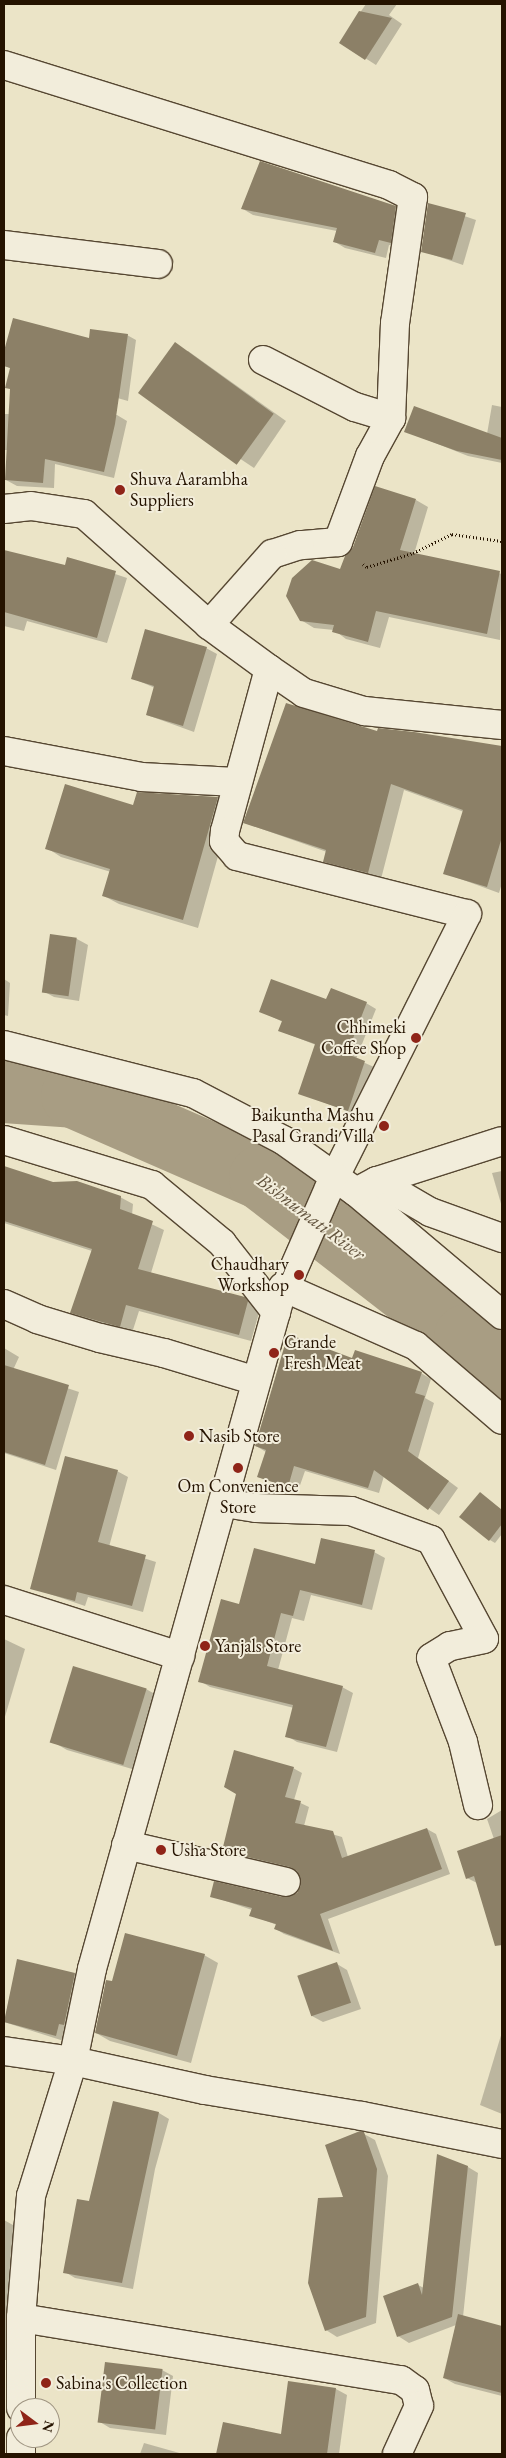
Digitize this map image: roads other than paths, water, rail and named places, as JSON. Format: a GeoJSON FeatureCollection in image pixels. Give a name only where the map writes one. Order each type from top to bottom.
{"type":"FeatureCollection","features":[{"type":"Feature","properties":{"kind":"street"},"geometry":{"type":"LineString","coordinates":[[4,65],[389,185],[413,197],[395,323],[391,418],[370,456],[338,542],[300,545],[272,554],[210,625]]}},
{"type":"Feature","properties":{"kind":"street"},"geometry":{"type":"LineString","coordinates":[[4,244],[158,264]]}},
{"type":"Feature","properties":{"kind":"street"},"geometry":{"type":"LineString","coordinates":[[263,360],[355,406],[391,418]]}},
{"type":"Feature","properties":{"kind":"street"},"geometry":{"type":"LineString","coordinates":[[4,509],[31,506],[84,514],[210,625],[304,693],[364,711],[502,726]]}},
{"type":"Feature","properties":{"kind":"street"},"geometry":{"type":"LineString","coordinates":[[21,2398],[21,2318],[31,2196],[73,2061],[92,1969],[224,1503],[256,1381],[282,1295],[349,1185],[467,914],[237,856],[224,841],[236,782],[269,669]]}},
{"type":"Feature","properties":{"kind":"street"},"geometry":{"type":"LineString","coordinates":[[4,750],[141,777],[236,782]]}},
{"type":"Feature","properties":{"kind":"street"},"geometry":{"type":"LineString","coordinates":[[4,1045],[193,1093],[283,1140],[349,1185],[502,1315]]}},
{"type":"Feature","properties":{"kind":"street"},"geometry":{"type":"LineString","coordinates":[[4,1140],[152,1185],[282,1295],[416,1346],[502,1420]]}},
{"type":"Feature","properties":{"kind":"street"},"geometry":{"type":"LineString","coordinates":[[349,1185],[502,1141]]}},
{"type":"Feature","properties":{"kind":"street"},"geometry":{"type":"LineString","coordinates":[[349,1185],[502,1238]]}},
{"type":"Feature","properties":{"kind":"street"},"geometry":{"type":"LineString","coordinates":[[4,1304],[37,1319],[100,1338],[164,1353],[256,1381]]}},
{"type":"Feature","properties":{"kind":"street"},"geometry":{"type":"LineString","coordinates":[[224,1503],[256,1508],[351,1511],[431,1540],[493,1637],[450,1646],[431,1658],[462,1742],[478,1805]]}},
{"type":"Feature","properties":{"kind":"street"},"geometry":{"type":"LineString","coordinates":[[4,1600],[180,1656]]}},
{"type":"Feature","properties":{"kind":"street"},"geometry":{"type":"LineString","coordinates":[[126,1845],[286,1882]]}},
{"type":"Feature","properties":{"kind":"street"},"geometry":{"type":"LineString","coordinates":[[4,2051],[73,2061],[205,2090],[362,2116],[502,2144]]}},
{"type":"Feature","properties":{"kind":"street"},"geometry":{"type":"LineString","coordinates":[[21,2318],[401,2380],[415,2390],[419,2406],[398,2454]]}},
{"type":"Feature","properties":{"kind":"waterway","name":"Bishnumati River"},"geometry":{"type":"LineString","coordinates":[[4,1090],[73,1095],[261,1177],[466,1336],[502,1374]]}},
{"type":"Feature","properties":{"kind":"place","name":"Shuva Aarambha Suppliers"},"geometry":{"type":"Point","coordinates":[120,490]}},
{"type":"Feature","properties":{"kind":"place","name":"Chhimeki Coffee Shop"},"geometry":{"type":"Point","coordinates":[416,1038]}},
{"type":"Feature","properties":{"kind":"place","name":"Baikuntha Mashu Pasal Grandi Villa"},"geometry":{"type":"Point","coordinates":[384,1126]}},
{"type":"Feature","properties":{"kind":"place","name":"Chaudhary Workshop"},"geometry":{"type":"Point","coordinates":[299,1275]}},
{"type":"Feature","properties":{"kind":"place","name":"Grande Fresh Meat"},"geometry":{"type":"Point","coordinates":[274,1353]}},
{"type":"Feature","properties":{"kind":"place","name":"Nasib Store"},"geometry":{"type":"Point","coordinates":[189,1436]}},
{"type":"Feature","properties":{"kind":"place","name":"Om Convenience Store"},"geometry":{"type":"Point","coordinates":[238,1468]}},
{"type":"Feature","properties":{"kind":"place","name":"Yanjals Store"},"geometry":{"type":"Point","coordinates":[205,1646]}},
{"type":"Feature","properties":{"kind":"place","name":"Usha Store"},"geometry":{"type":"Point","coordinates":[161,1850]}},
{"type":"Feature","properties":{"kind":"place","name":"Sabina's Collection"},"geometry":{"type":"Point","coordinates":[46,2383]}}]}
